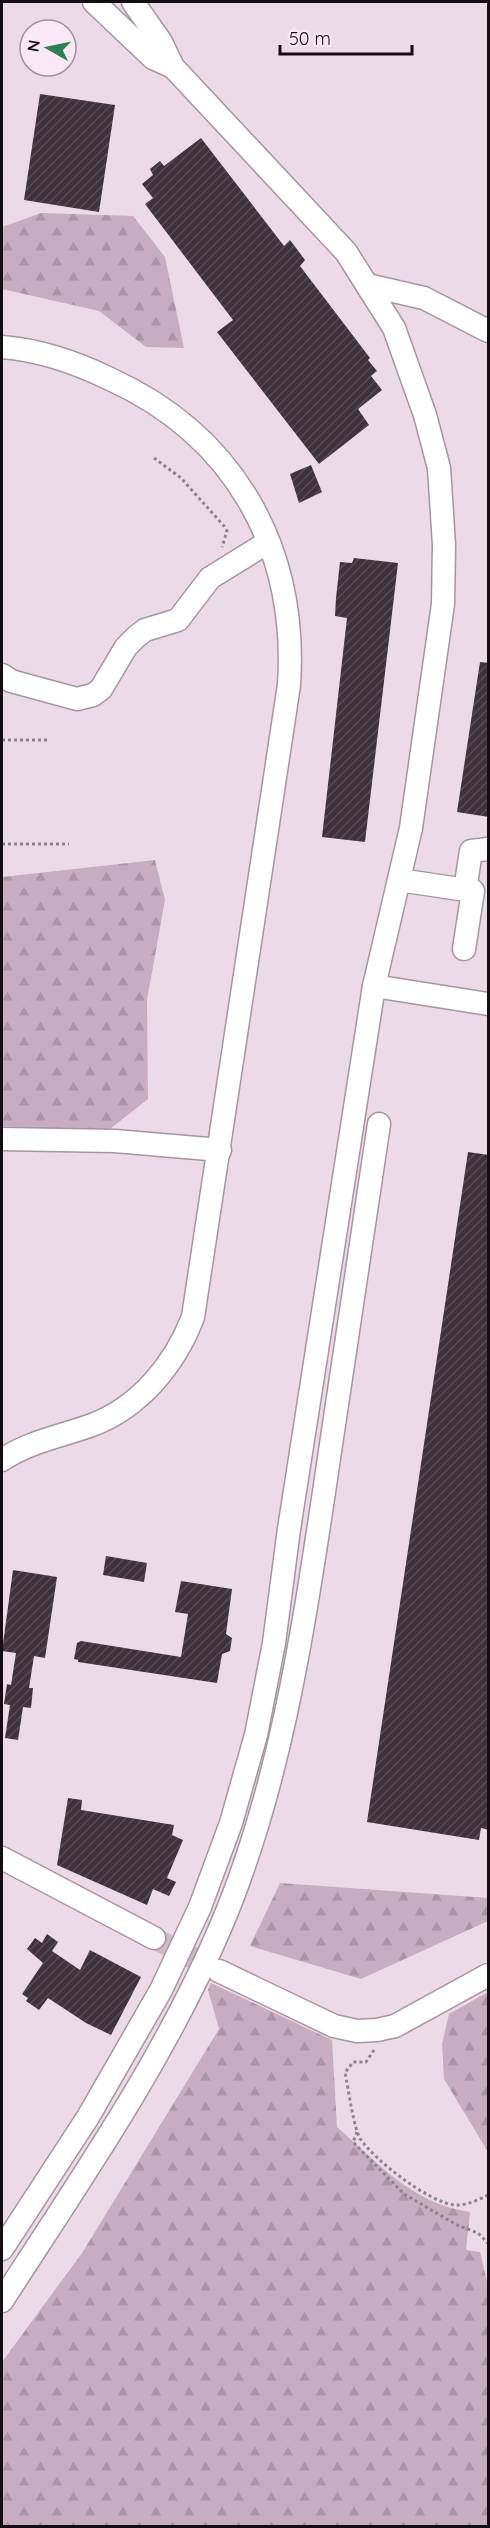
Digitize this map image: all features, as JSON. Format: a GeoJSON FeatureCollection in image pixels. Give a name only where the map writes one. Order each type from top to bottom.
{"type":"FeatureCollection","features":[{"type":"Feature","properties":{"kind":"street"},"geometry":{"type":"LineString","coordinates":[[94,2],[153,58],[173,67]]}},
{"type":"Feature","properties":{"kind":"street"},"geometry":{"type":"LineString","coordinates":[[2,2249],[88,2117],[161,1990],[200,1907],[231,1823],[256,1735],[278,1615],[289,1529],[374,986],[411,828],[442,604],[444,544],[439,468],[425,415],[394,328],[346,252],[173,67],[161,42],[133,2]]}},
{"type":"Feature","properties":{"kind":"street"},"geometry":{"type":"LineString","coordinates":[[367,285],[424,298],[489,331]]}},
{"type":"Feature","properties":{"kind":"street"},"geometry":{"type":"LineString","coordinates":[[2,347],[26,349],[76,363],[124,385],[179,420],[219,459],[238,482],[251,503],[269,543],[284,592],[290,649],[289,685],[193,1317],[176,1353],[141,1394],[111,1417],[22,1449],[2,1460]]}},
{"type":"Feature","properties":{"kind":"street"},"geometry":{"type":"LineString","coordinates":[[2,675],[11,681],[76,699],[93,695],[101,689],[126,647],[145,630],[178,620],[210,578],[269,543]]}},
{"type":"Feature","properties":{"kind":"street"},"geometry":{"type":"LineString","coordinates":[[465,890],[471,851],[489,849]]}},
{"type":"Feature","properties":{"kind":"street"},"geometry":{"type":"LineString","coordinates":[[399,880],[473,891],[464,949]]}},
{"type":"Feature","properties":{"kind":"street"},"geometry":{"type":"LineString","coordinates":[[374,986],[489,1004]]}},
{"type":"Feature","properties":{"kind":"street"},"geometry":{"type":"LineString","coordinates":[[2,2301],[130,2101],[190,1991],[222,1925],[260,1815],[291,1684],[303,1618],[379,1124]]}},
{"type":"Feature","properties":{"kind":"street"},"geometry":{"type":"LineString","coordinates":[[2,1139],[116,1141],[220,1150]]}},
{"type":"Feature","properties":{"kind":"street"},"geometry":{"type":"LineString","coordinates":[[278,1615],[303,1618]]}},
{"type":"Feature","properties":{"kind":"street"},"geometry":{"type":"LineString","coordinates":[[2,1858],[154,1938]]}},
{"type":"Feature","properties":{"kind":"street"},"geometry":{"type":"LineString","coordinates":[[219,1971],[334,2026],[357,2031],[378,2031],[395,2026],[489,1975]]}},
{"type":"Feature","properties":{"kind":"path"},"geometry":{"type":"LineString","coordinates":[[154,458],[181,478],[224,526],[225,539],[214,567],[216,574]]}},
{"type":"Feature","properties":{"kind":"path"},"geometry":{"type":"LineString","coordinates":[[2,740],[50,740]]}},
{"type":"Feature","properties":{"kind":"path"},"geometry":{"type":"LineString","coordinates":[[2,844],[69,844]]}},
{"type":"Feature","properties":{"kind":"path"},"geometry":{"type":"LineString","coordinates":[[378,2031],[376,2043],[366,2062],[353,2062],[345,2073],[359,2139],[394,2172],[434,2198],[455,2205],[466,2204],[489,2195]]}},
{"type":"Feature","properties":{"kind":"path"},"geometry":{"type":"LineString","coordinates":[[358,2130],[353,2142],[404,2194],[457,2225],[478,2233],[489,2243]]}},
{"type":"Feature","properties":{"kind":"green space"},"geometry":{"type":"Polygon","coordinates":[[[41,213],[133,216],[165,257],[184,348],[146,347],[99,311],[2,289],[2,227],[41,213]]]}},
{"type":"Feature","properties":{"kind":"green space"},"geometry":{"type":"Polygon","coordinates":[[[155,860],[165,900],[147,1000],[148,1099],[105,1133],[2,1126],[2,877],[155,860]]]}},
{"type":"Feature","properties":{"kind":"green space"},"geometry":{"type":"Polygon","coordinates":[[[280,1883],[488,1898],[488,1921],[361,1979],[250,1946],[280,1883]]]}},
{"type":"Feature","properties":{"kind":"green space"},"geometry":{"type":"Polygon","coordinates":[[[211,1983],[332,2040],[337,2127],[382,2168],[414,2191],[450,2208],[470,2212],[466,2250],[480,2252],[488,2286],[488,2526],[2,2526],[2,2362],[82,2253],[219,2029],[208,1990],[211,1983]]]}},
{"type":"Feature","properties":{"kind":"green space"},"geometry":{"type":"Polygon","coordinates":[[[488,1992],[488,2152],[444,2079],[442,2044],[449,2014],[488,1992]]]}},
{"type":"Feature","properties":{"kind":"building"},"geometry":{"type":"Polygon","coordinates":[[[40,94],[115,105],[99,212],[24,200],[40,94]]]}},
{"type":"Feature","properties":{"kind":"building"},"geometry":{"type":"Polygon","coordinates":[[[201,138],[284,246],[290,240],[305,260],[300,266],[370,358],[368,360],[377,371],[371,376],[382,390],[358,409],[369,425],[319,464],[217,332],[233,320],[145,204],[153,198],[142,184],[153,175],[150,169],[160,161],[164,166],[201,138]]]}},
{"type":"Feature","properties":{"kind":"building"},"geometry":{"type":"Polygon","coordinates":[[[311,465],[322,492],[299,503],[290,474],[311,465]]]}},
{"type":"Feature","properties":{"kind":"building"},"geometry":{"type":"Polygon","coordinates":[[[354,558],[398,563],[365,842],[322,837],[347,618],[335,616],[340,562],[352,563],[354,558]]]}},
{"type":"Feature","properties":{"kind":"building"},"geometry":{"type":"Polygon","coordinates":[[[480,662],[489,663],[489,817],[457,812],[480,662]]]}},
{"type":"Feature","properties":{"kind":"building"},"geometry":{"type":"Polygon","coordinates":[[[468,1152],[489,1155],[489,1830],[481,1828],[479,1840],[367,1822],[468,1152]]]}},
{"type":"Feature","properties":{"kind":"building"},"geometry":{"type":"Polygon","coordinates":[[[106,1556],[147,1563],[144,1582],[103,1575],[106,1556]]]}},
{"type":"Feature","properties":{"kind":"building"},"geometry":{"type":"Polygon","coordinates":[[[13,1570],[57,1577],[45,1658],[34,1656],[29,1688],[33,1688],[31,1708],[23,1707],[18,1740],[5,1738],[10,1705],[4,1704],[7,1684],[11,1685],[16,1653],[2,1651],[13,1570]]]}},
{"type":"Feature","properties":{"kind":"building"},"geometry":{"type":"Polygon","coordinates":[[[181,1581],[232,1589],[226,1634],[232,1638],[230,1651],[222,1654],[217,1683],[78,1662],[74,1659],[77,1643],[81,1641],[181,1657],[188,1614],[175,1612],[181,1581]]]}},
{"type":"Feature","properties":{"kind":"building"},"geometry":{"type":"Polygon","coordinates":[[[68,1798],[82,1800],[81,1810],[174,1825],[172,1835],[183,1840],[167,1878],[176,1882],[169,1896],[153,1889],[147,1905],[57,1865],[68,1798]]]}},
{"type":"Feature","properties":{"kind":"building"},"geometry":{"type":"Polygon","coordinates":[[[47,1934],[58,1942],[52,1951],[80,1970],[90,1950],[141,1977],[111,2035],[86,2023],[48,1998],[39,2010],[26,2001],[28,1998],[22,1994],[43,1963],[27,1949],[35,1938],[42,1943],[47,1934]]]}},
{"type":"Feature","properties":{"kind":"tunnel"},"geometry":{"type":"LineString","coordinates":[[154,1938],[219,1971]]}}]}
